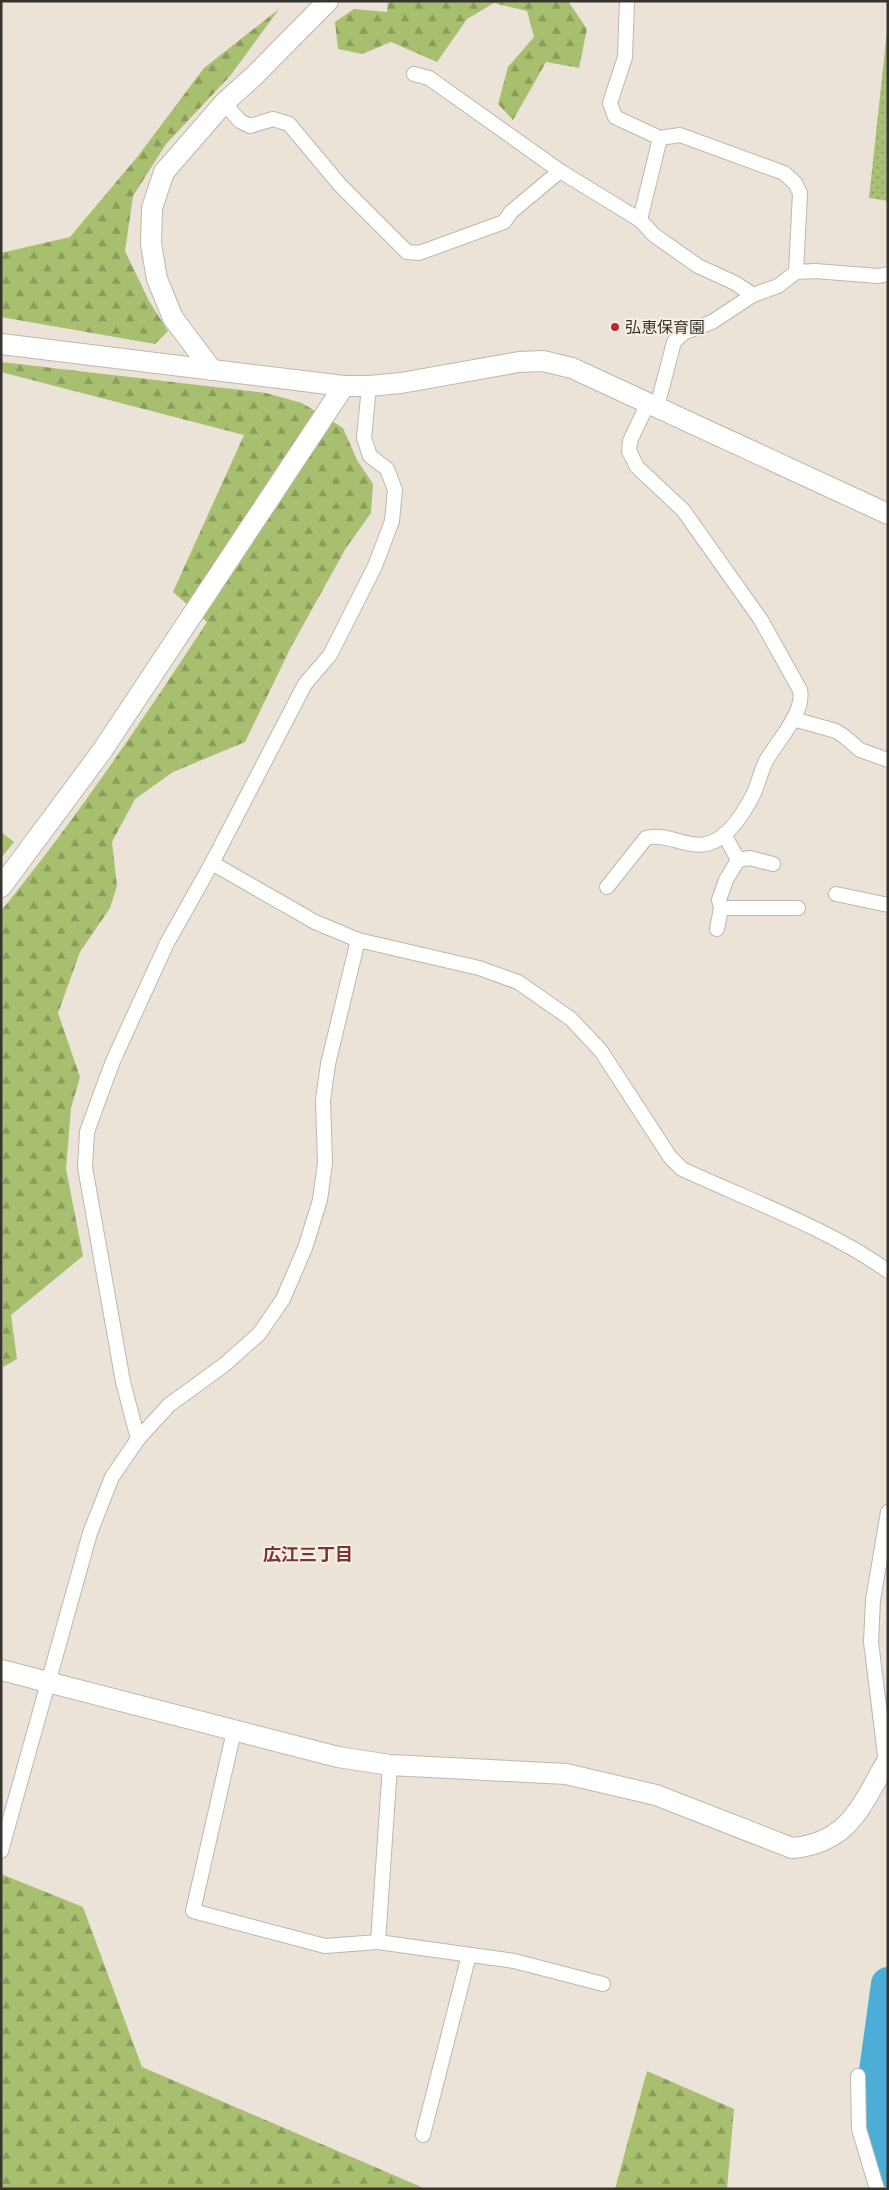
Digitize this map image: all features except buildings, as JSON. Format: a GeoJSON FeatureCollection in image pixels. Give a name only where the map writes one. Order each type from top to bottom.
{"type":"FeatureCollection","features":[{"type":"Feature","properties":{"kind":"street"},"geometry":{"type":"LineString","coordinates":[[212,370],[173,318],[157,279],[151,244],[152,208],[164,172],[224,103],[254,76],[328,1]]}},
{"type":"Feature","properties":{"kind":"street"},"geometry":{"type":"LineString","coordinates":[[627,1],[624,57],[610,103],[615,117],[660,138],[680,135],[784,173],[795,183],[800,193],[796,272]]}},
{"type":"Feature","properties":{"kind":"street"},"geometry":{"type":"LineString","coordinates":[[414,74],[429,78],[560,171],[640,220],[654,235],[698,266],[735,283],[753,294]]}},
{"type":"Feature","properties":{"kind":"street"},"geometry":{"type":"LineString","coordinates":[[224,103],[240,122],[250,126],[274,118],[289,124],[340,185],[407,252],[419,253],[504,222],[511,212],[560,171]]}},
{"type":"Feature","properties":{"kind":"street"},"geometry":{"type":"LineString","coordinates":[[640,220],[660,138]]}},
{"type":"Feature","properties":{"kind":"street"},"geometry":{"type":"LineString","coordinates":[[607,887],[646,838],[655,836],[699,845],[709,843],[724,834],[737,820],[754,792],[766,761],[793,719],[802,698],[800,690],[761,620],[683,510],[637,467],[629,451],[630,441],[652,405],[674,342],[683,333],[712,322],[753,294],[778,286],[796,272],[815,271],[878,276],[888,274]]}},
{"type":"Feature","properties":{"kind":"street"},"geometry":{"type":"LineString","coordinates":[[1,344],[344,386],[401,383],[519,362],[543,361],[572,368],[888,514]]}},
{"type":"Feature","properties":{"kind":"street"},"geometry":{"type":"LineString","coordinates":[[1,887],[102,751],[344,386]]}},
{"type":"Feature","properties":{"kind":"street"},"geometry":{"type":"LineString","coordinates":[[138,1439],[123,1382],[85,1168],[87,1132],[113,1061],[167,943],[212,863],[305,684],[330,655],[375,566],[392,520],[395,490],[387,469],[370,456],[364,438],[369,386]]}},
{"type":"Feature","properties":{"kind":"street"},"geometry":{"type":"LineString","coordinates":[[793,719],[836,731],[860,750],[888,760]]}},
{"type":"Feature","properties":{"kind":"street"},"geometry":{"type":"LineString","coordinates":[[724,834],[738,860]]}},
{"type":"Feature","properties":{"kind":"street"},"geometry":{"type":"LineString","coordinates":[[717,928],[721,908],[719,900],[726,880],[738,860],[750,858],[773,864]]}},
{"type":"Feature","properties":{"kind":"street"},"geometry":{"type":"LineString","coordinates":[[212,863],[315,922],[358,940],[479,968],[518,982],[571,1019],[601,1051],[670,1157],[682,1169],[839,1241],[865,1255],[888,1271]]}},
{"type":"Feature","properties":{"kind":"street"},"geometry":{"type":"LineString","coordinates":[[836,894],[888,905]]}},
{"type":"Feature","properties":{"kind":"street"},"geometry":{"type":"LineString","coordinates":[[721,908],[798,908]]}},
{"type":"Feature","properties":{"kind":"street"},"geometry":{"type":"LineString","coordinates":[[1,1851],[90,1534],[112,1477],[138,1439],[169,1404],[224,1365],[259,1334],[283,1299],[298,1265],[320,1200],[325,1162],[323,1100],[328,1064],[358,940]]}},
{"type":"Feature","properties":{"kind":"street"},"geometry":{"type":"LineString","coordinates":[[1,1670],[338,1757],[390,1765],[566,1774],[656,1795],[792,1848],[810,1846],[831,1838],[847,1825],[861,1808],[887,1764],[871,1642],[873,1600],[888,1512]]}},
{"type":"Feature","properties":{"kind":"street"},"geometry":{"type":"LineString","coordinates":[[234,1731],[192,1911],[325,1946],[378,1942],[514,1961],[603,1984]]}},
{"type":"Feature","properties":{"kind":"street"},"geometry":{"type":"LineString","coordinates":[[378,1942],[390,1765]]}},
{"type":"Feature","properties":{"kind":"street"},"geometry":{"type":"LineString","coordinates":[[423,2134],[469,1955]]}},
{"type":"Feature","properties":{"kind":"street"},"geometry":{"type":"LineString","coordinates":[[858,2076],[859,2129],[877,2189]]}},
{"type":"Feature","properties":{"kind":"green space"},"geometry":{"type":"Polygon","coordinates":[[[388,1],[568,1],[587,29],[579,68],[546,62],[513,120],[498,104],[508,67],[534,37],[527,11],[494,3],[467,19],[437,62],[391,42],[362,54],[338,49],[335,22],[354,9],[387,12],[388,1]]]}},
{"type":"Feature","properties":{"kind":"green space"},"geometry":{"type":"Polygon","coordinates":[[[279,9],[230,76],[166,144],[133,196],[125,251],[149,301],[168,331],[155,344],[1,317],[1,253],[70,237],[138,156],[204,68],[279,9]]]}},
{"type":"Feature","properties":{"kind":"green space"},"geometry":{"type":"Polygon","coordinates":[[[888,22],[888,201],[869,198],[888,22]]]}},
{"type":"Feature","properties":{"kind":"green space"},"geometry":{"type":"Polygon","coordinates":[[[1,362],[266,393],[302,403],[343,428],[357,460],[373,484],[371,513],[346,548],[291,647],[245,742],[173,772],[135,799],[112,842],[117,886],[110,908],[80,952],[58,1013],[80,1077],[71,1108],[66,1169],[83,1256],[11,1315],[17,1359],[3,1367],[1,911],[56,841],[108,769],[207,622],[173,592],[244,435],[1,372],[1,362]]]}},
{"type":"Feature","properties":{"kind":"green space"},"geometry":{"type":"Polygon","coordinates":[[[1,832],[14,842],[1,858],[1,832]]]}},
{"type":"Feature","properties":{"kind":"green space"},"geometry":{"type":"Polygon","coordinates":[[[1,1874],[83,1907],[142,2067],[426,2189],[1,2189],[1,1874]]]}},
{"type":"Feature","properties":{"kind":"green space"},"geometry":{"type":"Polygon","coordinates":[[[647,2071],[734,2109],[727,2189],[615,2189],[647,2071]]]}},
{"type":"Feature","properties":{"kind":"waterway"},"geometry":{"type":"LineString","coordinates":[[888,1984],[873,2093],[873,2129],[888,2170]]}},
{"type":"Feature","properties":{"kind":"place","name":"弘恵保育園"},"geometry":{"type":"Point","coordinates":[615,327]}},
{"type":"Feature","properties":{"kind":"district","name":"広江三丁目"},"geometry":{"type":"Point","coordinates":[308,1555]}}]}
